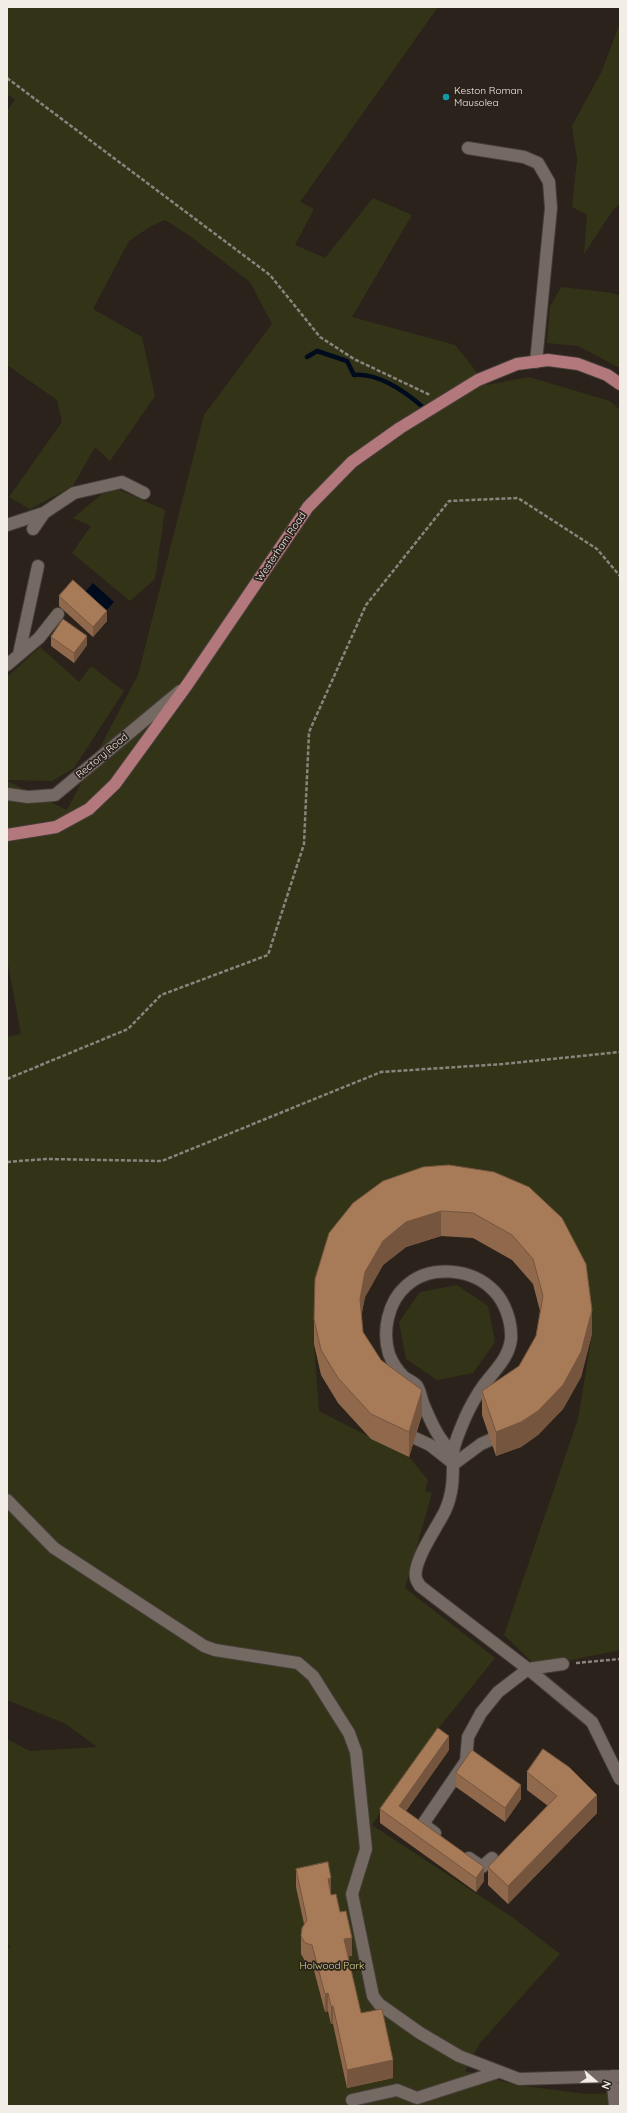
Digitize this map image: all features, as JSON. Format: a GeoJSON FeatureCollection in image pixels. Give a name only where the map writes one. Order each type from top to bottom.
{"type":"FeatureCollection","features":[{"type":"Feature","properties":{"kind":"main road","name":"Westerham Road"},"geometry":{"type":"LineString","coordinates":[[7,835],[56,827],[89,809],[115,784],[187,685],[308,507],[352,462],[400,428],[478,380],[517,364],[548,360],[578,364],[607,375],[620,384]]}},
{"type":"Feature","properties":{"kind":"street"},"geometry":{"type":"LineString","coordinates":[[468,148],[524,157],[538,163],[549,182],[551,208],[536,362]]}},
{"type":"Feature","properties":{"kind":"street"},"geometry":{"type":"LineString","coordinates":[[7,525],[44,513],[74,493],[122,482],[144,493]]}},
{"type":"Feature","properties":{"kind":"street"},"geometry":{"type":"LineString","coordinates":[[33,529],[44,513]]}},
{"type":"Feature","properties":{"kind":"street"},"geometry":{"type":"LineString","coordinates":[[19,654],[38,566]]}},
{"type":"Feature","properties":{"kind":"street"},"geometry":{"type":"LineString","coordinates":[[7,665],[39,638],[58,614]]}},
{"type":"Feature","properties":{"kind":"street","name":"Rectory Road"},"geometry":{"type":"LineString","coordinates":[[7,794],[28,797],[55,794],[187,685]]}},
{"type":"Feature","properties":{"kind":"street"},"geometry":{"type":"LineString","coordinates":[[454,1458],[442,1442],[430,1420],[417,1386],[404,1377],[395,1366],[389,1354],[385,1336],[387,1317],[406,1286],[422,1276],[440,1272],[458,1271],[477,1279],[493,1290],[503,1303],[509,1320],[511,1339],[506,1356],[474,1400],[465,1419],[454,1458],[454,1481],[446,1509],[417,1564],[415,1577],[420,1586],[528,1669],[592,1722],[620,1779]]}},
{"type":"Feature","properties":{"kind":"street"},"geometry":{"type":"LineString","coordinates":[[414,1438],[454,1458]]}},
{"type":"Feature","properties":{"kind":"street"},"geometry":{"type":"LineString","coordinates":[[454,1458],[490,1440]]}},
{"type":"Feature","properties":{"kind":"street"},"geometry":{"type":"LineString","coordinates":[[7,1500],[54,1548],[204,1646],[215,1650],[298,1663],[313,1676],[349,1733],[356,1752],[366,1849],[352,1894],[373,1996],[379,2004],[420,2033],[459,2056],[519,2079],[616,2076],[615,2106]]}},
{"type":"Feature","properties":{"kind":"street"},"geometry":{"type":"LineString","coordinates":[[446,1841],[423,1824],[466,1760],[468,1737],[481,1713],[498,1692],[528,1669],[564,1664]]}},
{"type":"Feature","properties":{"kind":"street"},"geometry":{"type":"LineString","coordinates":[[458,1850],[482,1867],[492,1858]]}},
{"type":"Feature","properties":{"kind":"street"},"geometry":{"type":"LineString","coordinates":[[406,2106],[417,2098],[498,2072]]}},
{"type":"Feature","properties":{"kind":"street"},"geometry":{"type":"LineString","coordinates":[[352,2100],[397,2090],[417,2098]]}},
{"type":"Feature","properties":{"kind":"path"},"geometry":{"type":"LineString","coordinates":[[7,78],[270,275],[320,337],[354,359],[423,392]]}},
{"type":"Feature","properties":{"kind":"path"},"geometry":{"type":"LineString","coordinates":[[7,1079],[128,1029],[161,995],[268,955],[304,844],[309,732],[366,605],[449,501],[518,498],[597,549],[620,576]]}},
{"type":"Feature","properties":{"kind":"path"},"geometry":{"type":"LineString","coordinates":[[7,1162],[46,1159],[162,1161],[381,1072],[503,1064],[620,1052]]}},
{"type":"Feature","properties":{"kind":"path"},"geometry":{"type":"LineString","coordinates":[[564,1664],[620,1659]]}},
{"type":"Feature","properties":{"kind":"green space","name":"Holwood Park"},"geometry":{"type":"Polygon","coordinates":[[[7,7],[438,7],[300,202],[314,209],[295,245],[325,258],[373,198],[412,215],[352,317],[455,345],[487,385],[529,377],[610,401],[620,410],[620,1650],[537,1667],[504,1635],[578,1419],[592,1334],[586,1289],[514,1204],[329,1258],[314,1344],[319,1411],[409,1457],[428,1480],[425,1491],[432,1493],[405,1588],[495,1658],[433,1735],[372,1825],[512,1917],[560,1954],[480,2043],[465,2071],[516,2085],[586,2094],[620,2093],[620,2106],[7,2106],[7,1949],[11,1946],[7,1945],[7,1739],[30,1751],[97,1747],[66,1724],[7,1700],[7,1037],[21,1034],[7,959],[7,781],[67,810],[138,675],[204,415],[272,324],[250,282],[190,236],[165,220],[151,226],[129,241],[93,309],[142,337],[155,396],[110,461],[95,447],[73,486],[30,509],[9,497],[62,422],[57,400],[7,365],[7,111],[15,100],[7,94],[7,7]]]}},
{"type":"Feature","properties":{"kind":"green space"},"geometry":{"type":"Polygon","coordinates":[[[620,23],[620,204],[613,210],[584,254],[587,215],[572,207],[577,159],[572,126],[602,71],[620,23]]]}},
{"type":"Feature","properties":{"kind":"green space"},"geometry":{"type":"Polygon","coordinates":[[[561,287],[612,293],[620,296],[620,368],[578,346],[547,343],[550,307],[561,287]]]}},
{"type":"Feature","properties":{"kind":"green space"},"geometry":{"type":"Polygon","coordinates":[[[117,489],[165,510],[155,579],[130,601],[72,553],[91,526],[73,518],[102,494],[117,489]]]}},
{"type":"Feature","properties":{"kind":"green space"},"geometry":{"type":"Polygon","coordinates":[[[40,647],[79,682],[91,666],[124,691],[74,768],[52,781],[7,780],[7,677],[40,647]]]}},
{"type":"Feature","properties":{"kind":"green space"},"geometry":{"type":"Polygon","coordinates":[[[457,1285],[488,1306],[495,1342],[473,1373],[437,1380],[406,1359],[399,1322],[420,1292],[457,1285]]]}},
{"type":"Feature","properties":{"kind":"water"},"geometry":{"type":"Polygon","coordinates":[[[93,583],[114,602],[106,611],[85,592],[93,583]]]}},
{"type":"Feature","properties":{"kind":"building"},"geometry":{"type":"Polygon","coordinates":[[[73,580],[107,611],[93,627],[59,596],[73,580]]]}},
{"type":"Feature","properties":{"kind":"building"},"geometry":{"type":"Polygon","coordinates":[[[63,619],[87,636],[74,653],[51,637],[63,619]]]}},
{"type":"Feature","properties":{"kind":"building"},"geometry":{"type":"Polygon","coordinates":[[[449,1165],[494,1172],[529,1187],[562,1218],[586,1264],[592,1310],[581,1352],[563,1385],[538,1411],[521,1422],[496,1432],[482,1391],[519,1366],[536,1336],[543,1296],[533,1259],[512,1235],[473,1213],[441,1211],[406,1222],[383,1241],[365,1272],[360,1299],[363,1332],[381,1360],[422,1390],[409,1432],[371,1414],[338,1378],[321,1350],[314,1319],[315,1279],[329,1233],[353,1203],[383,1181],[423,1167],[449,1165]]]}},
{"type":"Feature","properties":{"kind":"building"},"geometry":{"type":"Polygon","coordinates":[[[438,1728],[449,1736],[399,1806],[484,1867],[476,1878],[380,1809],[438,1728]]]}},
{"type":"Feature","properties":{"kind":"building"},"geometry":{"type":"Polygon","coordinates":[[[543,1749],[569,1767],[597,1795],[508,1886],[488,1867],[557,1796],[527,1772],[543,1749]]]}},
{"type":"Feature","properties":{"kind":"building"},"geometry":{"type":"Polygon","coordinates":[[[472,1750],[521,1785],[505,1808],[456,1773],[472,1750]]]}},
{"type":"Feature","properties":{"kind":"building"},"geometry":{"type":"Polygon","coordinates":[[[328,1862],[331,1878],[328,1879],[331,1895],[336,1894],[340,1912],[346,1911],[352,1938],[344,1939],[361,2013],[382,2009],[393,2060],[347,2070],[333,2006],[331,2006],[328,1993],[325,1994],[312,1945],[305,1943],[301,1936],[302,1928],[307,1920],[296,1869],[328,1862]]]}},
{"type":"Feature","properties":{"kind":"waterway"},"geometry":{"type":"LineString","coordinates":[[307,357],[317,351],[347,361],[354,375],[373,377],[392,385],[425,409]]}},
{"type":"Feature","properties":{"kind":"place","name":"Keston Roman Mausolea"},"geometry":{"type":"Point","coordinates":[446,97]}}]}
